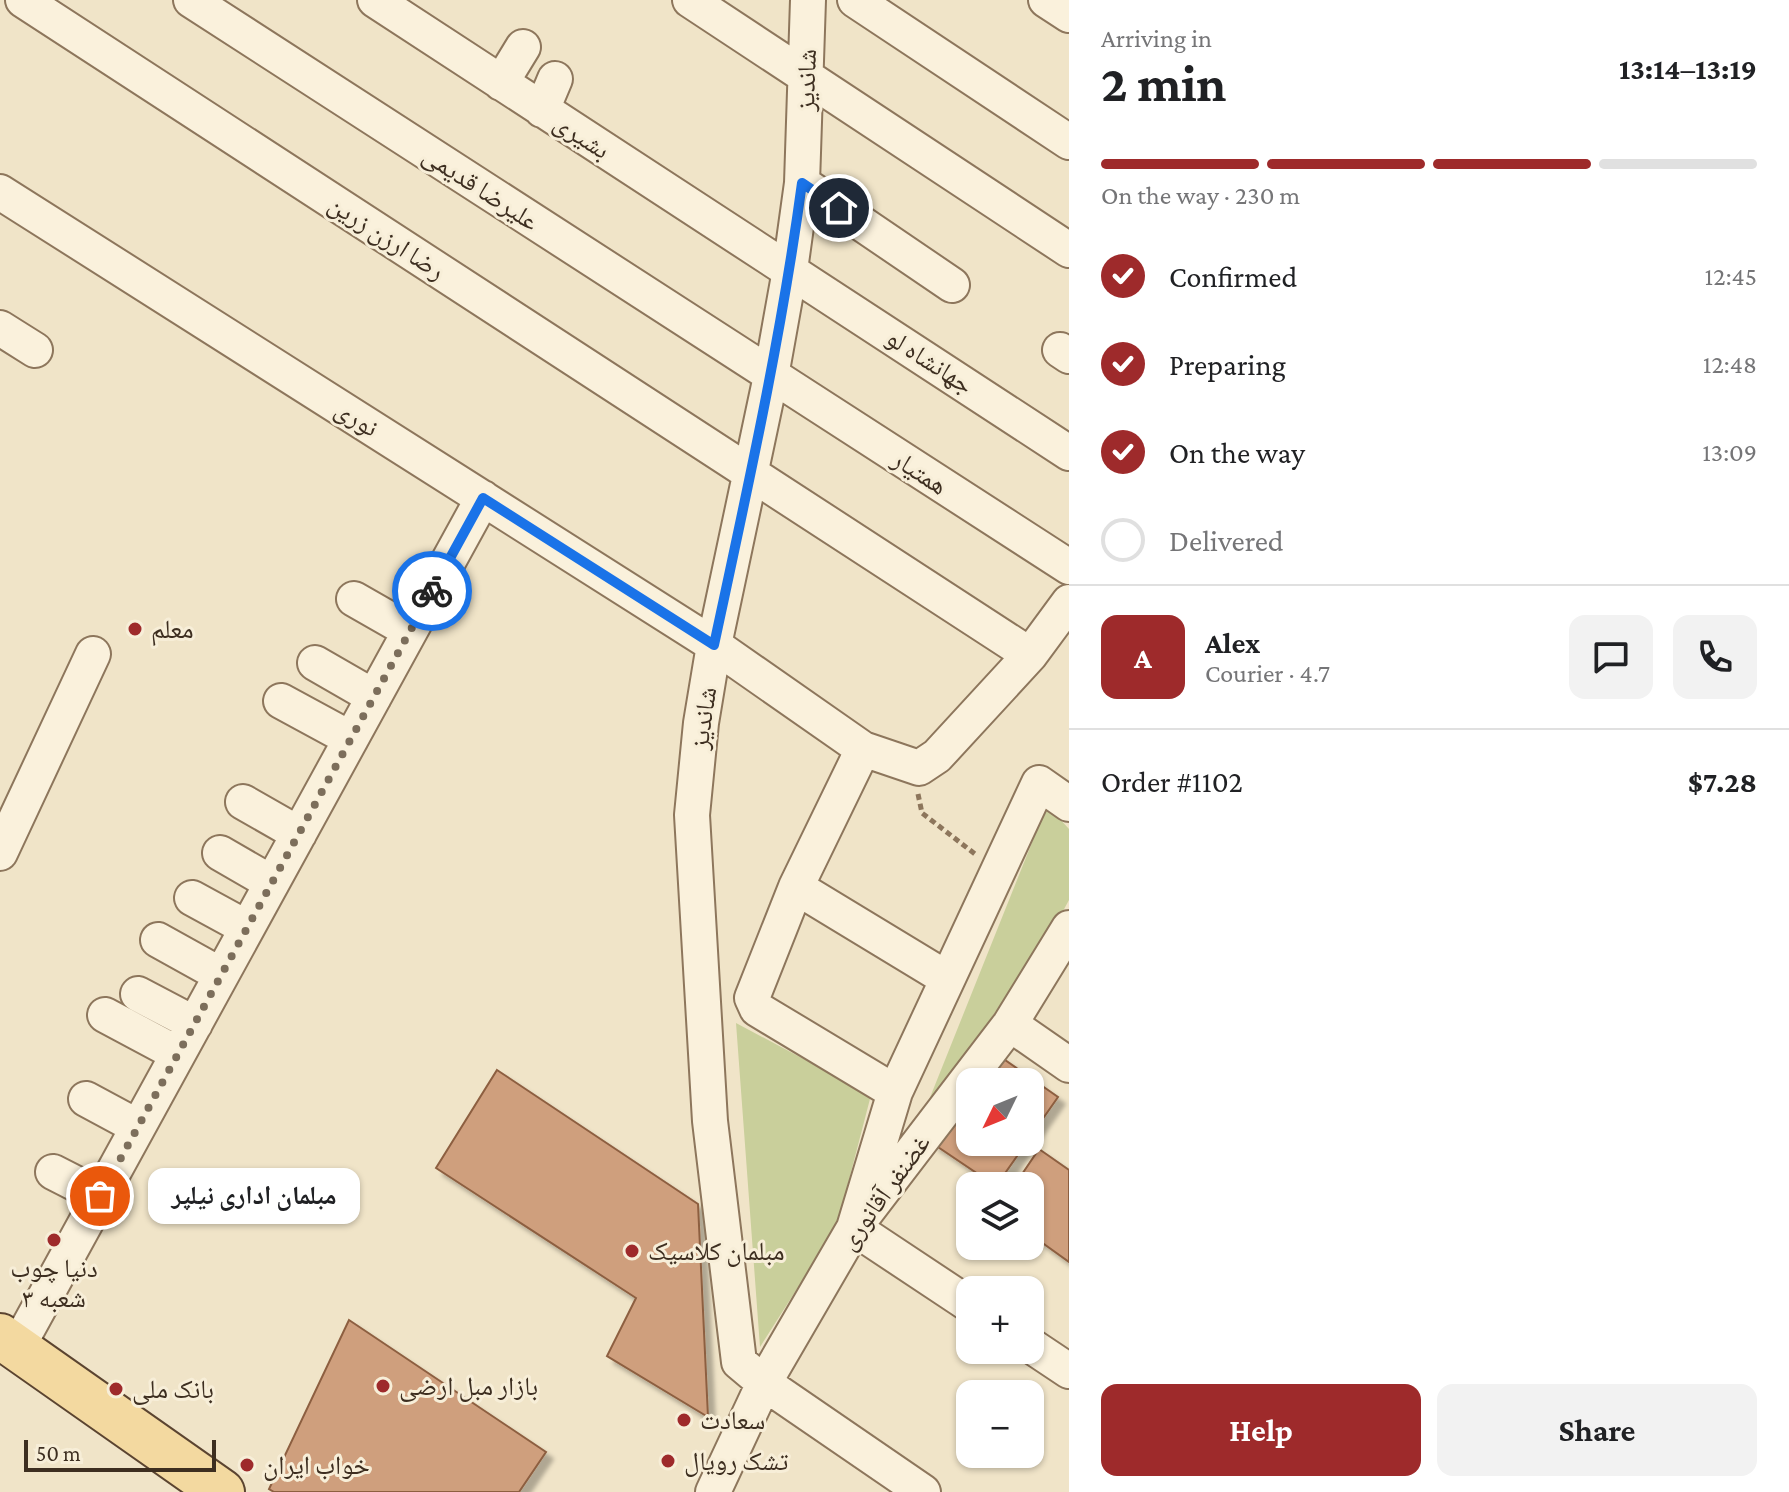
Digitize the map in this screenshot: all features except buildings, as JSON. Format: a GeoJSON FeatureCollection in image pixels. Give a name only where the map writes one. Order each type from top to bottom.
{"type":"FeatureCollection","features":[{"type":"Feature","properties":{"kind":"main road"},"geometry":{"type":"LineString","coordinates":[[8,1342],[222,1492]]}},
{"type":"Feature","properties":{"kind":"street","name":"رضا ارزن زرین"},"geometry":{"type":"LineString","coordinates":[[23,0],[751,473],[1054,632]]}},
{"type":"Feature","properties":{"kind":"street","name":"علیرضا قدیمی"},"geometry":{"type":"LineString","coordinates":[[191,0],[771,376]]}},
{"type":"Feature","properties":{"kind":"street","name":"بشیری"},"geometry":{"type":"LineString","coordinates":[[375,0],[790,270]]}},
{"type":"Feature","properties":{"kind":"street"},"geometry":{"type":"LineString","coordinates":[[690,0],[1069,250]]}},
{"type":"Feature","properties":{"kind":"street","name":"شاندیز"},"geometry":{"type":"LineString","coordinates":[[808,0],[802,183],[790,270],[771,376],[714,645],[701,723],[692,815],[710,1121],[739,1362],[764,1383],[923,1492]]}},
{"type":"Feature","properties":{"kind":"street"},"geometry":{"type":"LineString","coordinates":[[855,0],[1069,142]]}},
{"type":"Feature","properties":{"kind":"street"},"geometry":{"type":"LineString","coordinates":[[1046,0],[1069,15]]}},
{"type":"Feature","properties":{"kind":"street"},"geometry":{"type":"LineString","coordinates":[[501,83],[523,47]]}},
{"type":"Feature","properties":{"kind":"street"},"geometry":{"type":"LineString","coordinates":[[542,110],[555,79]]}},
{"type":"Feature","properties":{"kind":"street"},"geometry":{"type":"LineString","coordinates":[[802,183],[952,285]]}},
{"type":"Feature","properties":{"kind":"street","name":"نوری"},"geometry":{"type":"LineString","coordinates":[[0,192],[714,645],[863,749],[919,768]]}},
{"type":"Feature","properties":{"kind":"street","name":"جهانشاه لو"},"geometry":{"type":"LineString","coordinates":[[790,270],[1069,453]]}},
{"type":"Feature","properties":{"kind":"street"},"geometry":{"type":"LineString","coordinates":[[0,328],[35,350]]}},
{"type":"Feature","properties":{"kind":"street","name":"همتیار"},"geometry":{"type":"LineString","coordinates":[[771,376],[1069,567]]}},
{"type":"Feature","properties":{"kind":"street"},"geometry":{"type":"LineString","coordinates":[[8,1342],[100,1196],[483,498]]}},
{"type":"Feature","properties":{"kind":"street"},"geometry":{"type":"LineString","coordinates":[[354,599],[410,631]]}},
{"type":"Feature","properties":{"kind":"street"},"geometry":{"type":"LineString","coordinates":[[919,768],[937,756],[1054,632]]}},
{"type":"Feature","properties":{"kind":"street"},"geometry":{"type":"LineString","coordinates":[[0,853],[93,654]]}},
{"type":"Feature","properties":{"kind":"street"},"geometry":{"type":"LineString","coordinates":[[315,663],[374,697]]}},
{"type":"Feature","properties":{"kind":"street"},"geometry":{"type":"LineString","coordinates":[[281,701],[351,739]]}},
{"type":"Feature","properties":{"kind":"street"},"geometry":{"type":"LineString","coordinates":[[863,749],[796,887],[752,998],[757,1009],[895,1092]]}},
{"type":"Feature","properties":{"kind":"street"},"geometry":{"type":"LineString","coordinates":[[956,1296],[854,1228],[895,1092],[1039,783],[1069,804]]}},
{"type":"Feature","properties":{"kind":"street"},"geometry":{"type":"LineString","coordinates":[[243,802],[299,834]]}},
{"type":"Feature","properties":{"kind":"street"},"geometry":{"type":"LineString","coordinates":[[220,853],[272,883]]}},
{"type":"Feature","properties":{"kind":"street"},"geometry":{"type":"LineString","coordinates":[[796,887],[946,978]]}},
{"type":"Feature","properties":{"kind":"street"},"geometry":{"type":"LineString","coordinates":[[192,898],[247,928]]}},
{"type":"Feature","properties":{"kind":"street","name":"غضنفر آقانوری"},"geometry":{"type":"LineString","coordinates":[[713,1492],[764,1383],[854,1228],[1010,1024],[1069,928]]}},
{"type":"Feature","properties":{"kind":"street"},"geometry":{"type":"LineString","coordinates":[[158,940],[221,975]]}},
{"type":"Feature","properties":{"kind":"street"},"geometry":{"type":"LineString","coordinates":[[138,994],[195,1024]]}},
{"type":"Feature","properties":{"kind":"street"},"geometry":{"type":"LineString","coordinates":[[105,1015],[178,1054]]}},
{"type":"Feature","properties":{"kind":"street"},"geometry":{"type":"LineString","coordinates":[[1010,1024],[1069,1065]]}},
{"type":"Feature","properties":{"kind":"street"},"geometry":{"type":"LineString","coordinates":[[86,1099],[138,1127]]}},
{"type":"Feature","properties":{"kind":"street"},"geometry":{"type":"LineString","coordinates":[[53,1172],[100,1196]]}},
{"type":"Feature","properties":{"kind":"street"},"geometry":{"type":"LineString","coordinates":[[1044,1354],[1069,1371]]}},
{"type":"Feature","properties":{"kind":"path"},"geometry":{"type":"LineString","coordinates":[[919,768],[918,796],[922,813],[998,871]]}},
{"type":"Feature","properties":{"kind":"green space"},"geometry":{"type":"Polygon","coordinates":[[[1047,805],[1069,829],[1069,900],[921,1120],[1047,805]]]}},
{"type":"Feature","properties":{"kind":"green space"},"geometry":{"type":"Polygon","coordinates":[[[736,1023],[871,1095],[837,1226],[760,1347],[736,1023]]]}},
{"type":"Feature","properties":{"kind":"way so far"},"geometry":{"type":"LineString","coordinates":[[100,1196],[432,591]]}},
{"type":"Feature","properties":{"kind":"place","name":"معلم"},"geometry":{"type":"Point","coordinates":[135,629]}},
{"type":"Feature","properties":{"kind":"place","name":"مبلمان اداری نیلپر"},"geometry":{"type":"Point","coordinates":[100,1196]}},
{"type":"Feature","properties":{"kind":"place","name":"دنیا چوب شعبه ۳"},"geometry":{"type":"Point","coordinates":[54,1240]}},
{"type":"Feature","properties":{"kind":"place","name":"مبلمان کلاسیک"},"geometry":{"type":"Point","coordinates":[632,1251]}},
{"type":"Feature","properties":{"kind":"place","name":"بازار مبل ارضی"},"geometry":{"type":"Point","coordinates":[383,1386]}},
{"type":"Feature","properties":{"kind":"place","name":"بانک ملی"},"geometry":{"type":"Point","coordinates":[116,1389]}},
{"type":"Feature","properties":{"kind":"place","name":"سعادت"},"geometry":{"type":"Point","coordinates":[684,1420]}},
{"type":"Feature","properties":{"kind":"place","name":"تشک رویال"},"geometry":{"type":"Point","coordinates":[668,1461]}},
{"type":"Feature","properties":{"kind":"place","name":"خواب ایران"},"geometry":{"type":"Point","coordinates":[247,1465]}},
{"type":"Feature","properties":{"kind":"route"},"geometry":{"type":"LineString","coordinates":[[432,591],[483,498],[714,645],[771,376],[802,183],[839,208]]}}]}
